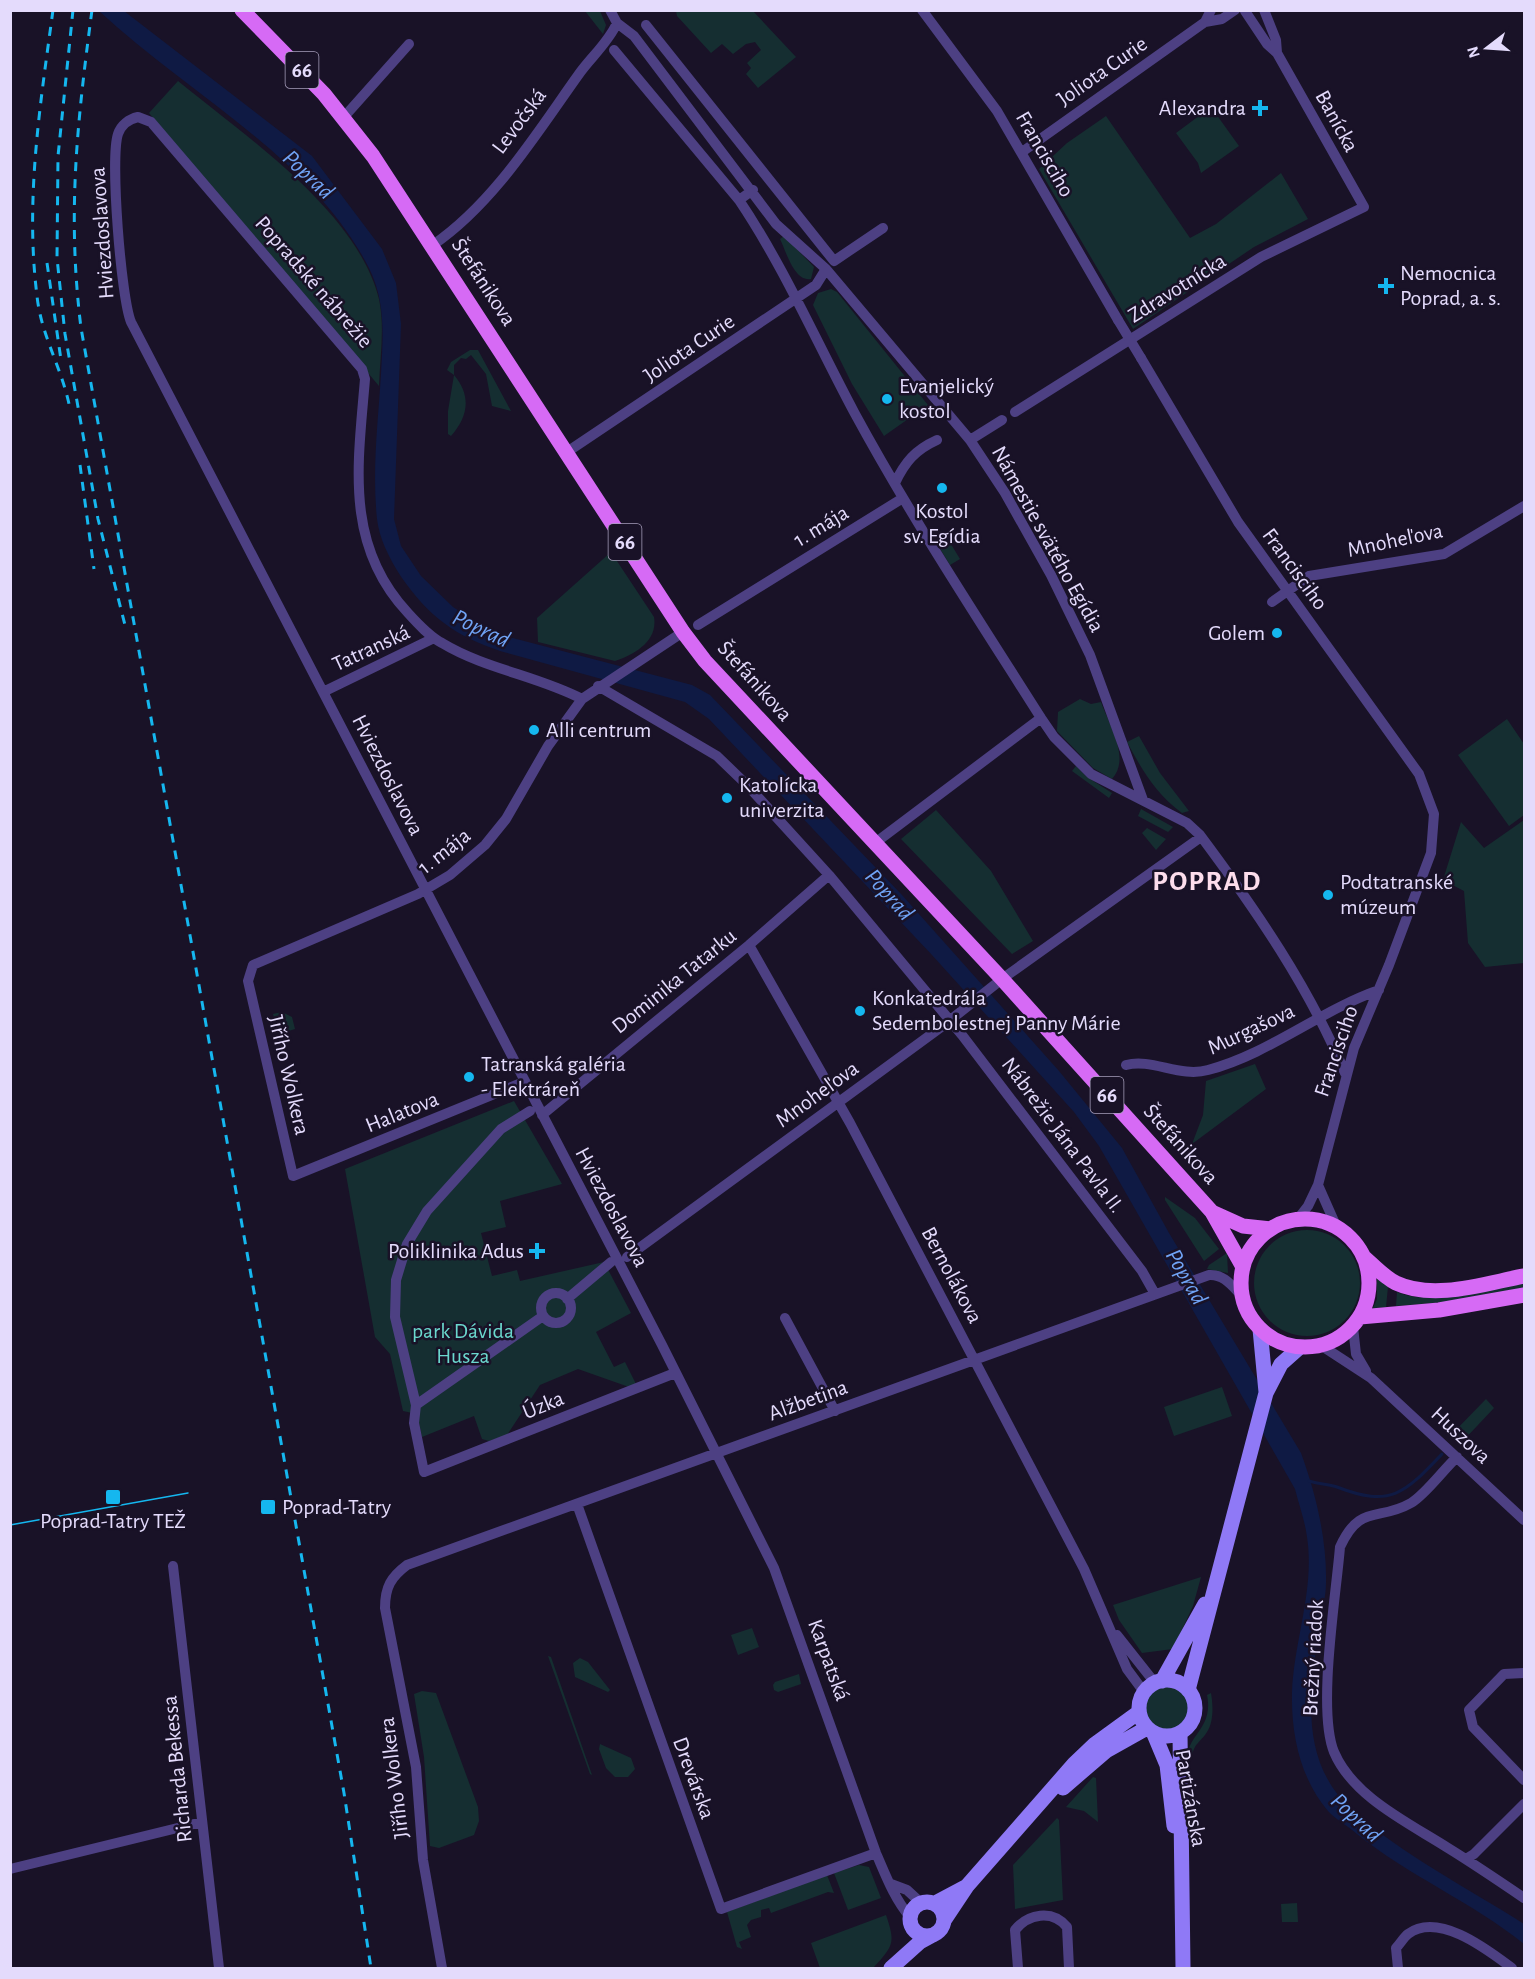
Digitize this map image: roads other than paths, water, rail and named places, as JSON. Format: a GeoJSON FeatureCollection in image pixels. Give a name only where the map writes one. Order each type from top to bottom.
{"type":"FeatureCollection","features":[{"type":"Feature","properties":{"kind":"main road","name":"Štefánikova"},"geometry":{"type":"LineString","coordinates":[[242,10],[292,59],[344,117],[448,267],[683,632],[731,690],[875,843],[996,983],[1212,1212],[1243,1267]]}},
{"type":"Feature","properties":{"kind":"main road","name":"Štefánikova"},"geometry":{"type":"LineString","coordinates":[[1212,1212],[1243,1226],[1271,1229]]}},
{"type":"Feature","properties":{"kind":"main road","name":"66"},"geometry":{"type":"LineString","coordinates":[[1364,1257],[1370,1284],[1366,1305],[1356,1322],[1344,1335],[1322,1346],[1299,1348],[1278,1342],[1260,1329],[1248,1314],[1242,1296],[1243,1267],[1254,1245],[1271,1229],[1297,1220],[1322,1221],[1337,1228],[1353,1240],[1364,1257],[1386,1276],[1416,1290],[1436,1290],[1522,1276]]}},
{"type":"Feature","properties":{"kind":"main road","name":"66"},"geometry":{"type":"LineString","coordinates":[[1356,1322],[1524,1295]]}},
{"type":"Feature","properties":{"kind":"street"},"geometry":{"type":"LineString","coordinates":[[610,10],[617,23]]}},
{"type":"Feature","properties":{"kind":"street","name":"Francisciho"},"geometry":{"type":"LineString","coordinates":[[922,10],[986,93],[1238,522],[1419,774],[1434,814],[1431,853],[1345,1073],[1318,1185],[1308,1206],[1297,1220]]}},
{"type":"Feature","properties":{"kind":"street","name":"Joliota Curie"},"geometry":{"type":"LineString","coordinates":[[1205,22],[1211,10]]}},
{"type":"Feature","properties":{"kind":"street","name":"Joliota Curie"},"geometry":{"type":"LineString","coordinates":[[1022,152],[1205,22],[1222,19],[1235,10]]}},
{"type":"Feature","properties":{"kind":"street"},"geometry":{"type":"LineString","coordinates":[[1240,10],[1246,11]]}},
{"type":"Feature","properties":{"kind":"street","name":"Banícka"},"geometry":{"type":"LineString","coordinates":[[1264,10],[1276,40],[1277,53]]}},
{"type":"Feature","properties":{"kind":"street","name":"Banícka"},"geometry":{"type":"LineString","coordinates":[[1246,11],[1267,44],[1277,53],[1364,207]]}},
{"type":"Feature","properties":{"kind":"street","name":"Námestie svätého Egídia"},"geometry":{"type":"LineString","coordinates":[[617,23],[634,36],[753,190],[776,224],[825,269],[970,440],[1005,493],[1051,575],[1090,655],[1143,800]]}},
{"type":"Feature","properties":{"kind":"street","name":"Levočská"},"geometry":{"type":"LineString","coordinates":[[433,245],[454,231],[491,191],[580,72],[611,37],[617,23]]}},
{"type":"Feature","properties":{"kind":"street"},"geometry":{"type":"LineString","coordinates":[[646,25],[834,261],[883,228]]}},
{"type":"Feature","properties":{"kind":"street"},"geometry":{"type":"LineString","coordinates":[[344,117],[409,44]]}},
{"type":"Feature","properties":{"kind":"street"},"geometry":{"type":"LineString","coordinates":[[614,50],[740,200],[765,238],[854,412],[903,498],[1054,737],[1091,774],[1187,823],[1201,837],[1294,973],[1320,1017]]}},
{"type":"Feature","properties":{"kind":"street","name":"Hviezdoslavova"},"geometry":{"type":"LineString","coordinates":[[151,122],[142,117],[130,120],[119,130],[116,141],[122,275],[128,316],[542,1114],[716,1455]]}},
{"type":"Feature","properties":{"kind":"street","name":"Popradské nábrežie"},"geometry":{"type":"LineString","coordinates":[[151,122],[362,369],[365,379],[358,489],[364,534],[388,587],[406,611],[434,638],[449,647],[582,699]]}},
{"type":"Feature","properties":{"kind":"street"},"geometry":{"type":"LineString","coordinates":[[740,200],[753,190]]}},
{"type":"Feature","properties":{"kind":"street","name":"Zdravotnícka"},"geometry":{"type":"LineString","coordinates":[[1015,412],[1261,257],[1364,207]]}},
{"type":"Feature","properties":{"kind":"street","name":"Joliota Curie"},"geometry":{"type":"LineString","coordinates":[[567,452],[796,300],[816,285],[825,269]]}},
{"type":"Feature","properties":{"kind":"street"},"geometry":{"type":"LineString","coordinates":[[970,440],[1002,420]]}},
{"type":"Feature","properties":{"kind":"street"},"geometry":{"type":"LineString","coordinates":[[895,483],[905,462],[920,447],[937,440]]}},
{"type":"Feature","properties":{"kind":"street","name":"1. mája"},"geometry":{"type":"LineString","coordinates":[[698,626],[903,498]]}},
{"type":"Feature","properties":{"kind":"street","name":"Mnoheľova"},"geometry":{"type":"LineString","coordinates":[[1272,602],[1309,576],[1444,554],[1524,507]]}},
{"type":"Feature","properties":{"kind":"street","name":"1. mája"},"geometry":{"type":"LineString","coordinates":[[248,981],[253,965],[425,891],[450,875],[494,835],[515,806],[548,746],[582,699],[683,632]]}},
{"type":"Feature","properties":{"kind":"street","name":"Tatranská"},"geometry":{"type":"LineString","coordinates":[[323,692],[379,667],[434,638]]}},
{"type":"Feature","properties":{"kind":"street","name":"Nábrežie Jána Pavla II."},"geometry":{"type":"LineString","coordinates":[[603,683],[717,756],[829,874],[950,1020],[1142,1271],[1155,1294]]}},
{"type":"Feature","properties":{"kind":"street"},"geometry":{"type":"LineString","coordinates":[[875,843],[1041,718]]}},
{"type":"Feature","properties":{"kind":"street","name":"Mnoheľova"},"geometry":{"type":"LineString","coordinates":[[627,1257],[950,1020],[996,983],[1201,837]]}},
{"type":"Feature","properties":{"kind":"street","name":"Dominika Tatarku"},"geometry":{"type":"LineString","coordinates":[[542,1114],[749,945],[829,874]]}},
{"type":"Feature","properties":{"kind":"street","name":"Bernolákova"},"geometry":{"type":"LineString","coordinates":[[749,945],[839,1102],[975,1360],[993,1400],[1069,1541],[1111,1628],[1154,1685]]}},
{"type":"Feature","properties":{"kind":"street","name":"Jiřího Wolkera"},"geometry":{"type":"LineString","coordinates":[[248,981],[293,1176]]}},
{"type":"Feature","properties":{"kind":"street","name":"Murgašova"},"geometry":{"type":"LineString","coordinates":[[1126,1065],[1138,1063],[1177,1072],[1204,1072],[1254,1053],[1320,1017],[1379,990]]}},
{"type":"Feature","properties":{"kind":"street","name":"Murgašova"},"geometry":{"type":"LineString","coordinates":[[1320,1017],[1345,1073]]}},
{"type":"Feature","properties":{"kind":"street","name":"Halatova"},"geometry":{"type":"LineString","coordinates":[[293,1176],[524,1082]]}},
{"type":"Feature","properties":{"kind":"street"},"geometry":{"type":"LineString","coordinates":[[530,1111],[501,1129],[450,1182],[426,1211],[407,1244],[396,1280],[395,1317],[416,1405],[543,1316]]}},
{"type":"Feature","properties":{"kind":"street"},"geometry":{"type":"LineString","coordinates":[[1318,1185],[1337,1228]]}},
{"type":"Feature","properties":{"kind":"street"},"geometry":{"type":"LineString","coordinates":[[567,1299],[611,1262]]}},
{"type":"Feature","properties":{"kind":"street","name":"Alžbetina"},"geometry":{"type":"LineString","coordinates":[[388,1584],[407,1565],[1209,1275],[1216,1274],[1228,1280],[1242,1296]]}},
{"type":"Feature","properties":{"kind":"street"},"geometry":{"type":"LineString","coordinates":[[556,1293],[567,1299],[570,1309],[565,1320],[551,1322],[543,1316],[542,1303],[547,1296],[556,1293]]}},
{"type":"Feature","properties":{"kind":"street"},"geometry":{"type":"LineString","coordinates":[[785,1318],[834,1411]]}},
{"type":"Feature","properties":{"kind":"street","name":"Huszova"},"geometry":{"type":"LineString","coordinates":[[1356,1322],[1356,1354],[1371,1378]]}},
{"type":"Feature","properties":{"kind":"street"},"geometry":{"type":"LineString","coordinates":[[1260,1329],[1266,1393]]}},
{"type":"Feature","properties":{"kind":"street","name":"Huszova"},"geometry":{"type":"LineString","coordinates":[[1322,1346],[1371,1378],[1524,1520]]}},
{"type":"Feature","properties":{"kind":"street"},"geometry":{"type":"LineString","coordinates":[[1188,1690],[1266,1393],[1281,1364],[1299,1348]]}},
{"type":"Feature","properties":{"kind":"street","name":"Úzka"},"geometry":{"type":"LineString","coordinates":[[416,1405],[414,1423],[424,1472],[675,1373]]}},
{"type":"Feature","properties":{"kind":"street","name":"Karpatská"},"geometry":{"type":"LineString","coordinates":[[716,1455],[774,1568],[876,1853],[891,1884],[895,1900],[911,1922]]}},
{"type":"Feature","properties":{"kind":"street","name":"Brežný riadok"},"geometry":{"type":"LineString","coordinates":[[1457,1457],[1412,1503],[1365,1516],[1349,1528],[1340,1547],[1328,1691],[1328,1728],[1334,1751],[1346,1774],[1371,1797],[1524,1898]]}},
{"type":"Feature","properties":{"kind":"street","name":"Drevárska"},"geometry":{"type":"LineString","coordinates":[[577,1504],[721,1910],[876,1853]]}},
{"type":"Feature","properties":{"kind":"street","name":"Richarda Bekessa"},"geometry":{"type":"LineString","coordinates":[[173,1566],[219,1968]]}},
{"type":"Feature","properties":{"kind":"street","name":"Jiřího Wolkera"},"geometry":{"type":"LineString","coordinates":[[388,1584],[385,1608],[416,1767],[423,1860],[442,1968]]}},
{"type":"Feature","properties":{"kind":"street"},"geometry":{"type":"LineString","coordinates":[[894,1965],[941,1929],[945,1918],[967,1886],[1095,1744],[1139,1712],[1214,1588]]}},
{"type":"Feature","properties":{"kind":"street"},"geometry":{"type":"LineString","coordinates":[[1524,1673],[1504,1674],[1469,1710],[1473,1727],[1524,1780]]}},
{"type":"Feature","properties":{"kind":"street"},"geometry":{"type":"LineString","coordinates":[[1139,1712],[1150,1731],[1165,1737],[1180,1733],[1191,1723],[1194,1703],[1188,1690],[1176,1682],[1154,1685]]}},
{"type":"Feature","properties":{"kind":"street"},"geometry":{"type":"LineString","coordinates":[[1022,1823],[1106,1751],[1150,1731]]}},
{"type":"Feature","properties":{"kind":"street","name":"Partizánska"},"geometry":{"type":"LineString","coordinates":[[1150,1731],[1167,1765],[1182,1870]]}},
{"type":"Feature","properties":{"kind":"street","name":"Partizánska"},"geometry":{"type":"LineString","coordinates":[[1180,1733],[1183,1763],[1183,1968]]}},
{"type":"Feature","properties":{"kind":"street"},"geometry":{"type":"LineString","coordinates":[[1466,1859],[1474,1854],[1524,1804]]}},
{"type":"Feature","properties":{"kind":"street"},"geometry":{"type":"LineString","coordinates":[[10,1869],[202,1822]]}},
{"type":"Feature","properties":{"kind":"street"},"geometry":{"type":"LineString","coordinates":[[891,1884],[942,1909],[945,1918]]}},
{"type":"Feature","properties":{"kind":"street"},"geometry":{"type":"LineString","coordinates":[[894,1965],[911,1922],[913,1908],[967,1886]]}},
{"type":"Feature","properties":{"kind":"street"},"geometry":{"type":"LineString","coordinates":[[1018,1968],[1015,1930],[1022,1921],[1043,1916],[1061,1920],[1067,1927],[1069,1968]]}},
{"type":"Feature","properties":{"kind":"street"},"geometry":{"type":"LineString","coordinates":[[911,1922],[920,1935],[932,1936]]}},
{"type":"Feature","properties":{"kind":"street"},"geometry":{"type":"LineString","coordinates":[[1398,1968],[1396,1948],[1408,1934],[1424,1927],[1462,1935],[1479,1943],[1512,1968]]}},
{"type":"Feature","properties":{"kind":"water","name":"Poprad"},"geometry":{"type":"Polygon","coordinates":[[[99,11],[124,11],[312,156],[382,249],[396,283],[401,324],[394,519],[401,546],[421,576],[453,607],[480,624],[509,637],[692,685],[710,695],[902,895],[1059,1071],[1122,1148],[1169,1233],[1301,1453],[1320,1517],[1325,1550],[1326,1583],[1311,1698],[1315,1747],[1323,1770],[1335,1791],[1372,1827],[1392,1842],[1524,1924],[1524,1944],[1483,1915],[1377,1849],[1331,1814],[1310,1784],[1299,1755],[1292,1708],[1294,1673],[1306,1595],[1309,1556],[1306,1531],[1295,1489],[1099,1146],[1074,1112],[932,955],[709,719],[685,702],[485,646],[450,628],[422,603],[392,562],[377,519],[375,465],[383,333],[381,307],[369,268],[345,228],[282,160],[99,11]]]}},
{"type":"Feature","properties":{"kind":"waterway"},"geometry":{"type":"LineString","coordinates":[[1309,1481],[1355,1493],[1384,1496],[1407,1487],[1442,1454]]}},
{"type":"Feature","properties":{"kind":"tram line"},"geometry":{"type":"LineString","coordinates":[[10,1525],[188,1493]]}},
{"type":"Feature","properties":{"kind":"railway"},"geometry":{"type":"LineString","coordinates":[[53,10],[43,82],[33,189],[34,260],[39,311],[70,409]]}},
{"type":"Feature","properties":{"kind":"railway"},"geometry":{"type":"LineString","coordinates":[[73,10],[58,156],[57,258],[65,334],[98,519],[125,625]]}},
{"type":"Feature","properties":{"kind":"railway"},"geometry":{"type":"LineString","coordinates":[[92,10],[78,130],[74,208],[81,328],[344,1793],[371,1968]]}},
{"type":"Feature","properties":{"kind":"railway"},"geometry":{"type":"LineString","coordinates":[[47,263],[61,360]]}},
{"type":"Feature","properties":{"kind":"railway"},"geometry":{"type":"LineString","coordinates":[[80,465],[94,569]]}},
{"type":"Feature","properties":{"kind":"place","name":"Alexandra"},"geometry":{"type":"Point","coordinates":[1260,108]}},
{"type":"Feature","properties":{"kind":"place","name":"Nemocnica Poprad, a. s."},"geometry":{"type":"Point","coordinates":[1386,286]}},
{"type":"Feature","properties":{"kind":"place","name":"Evanjelický kostol"},"geometry":{"type":"Point","coordinates":[887,399]}},
{"type":"Feature","properties":{"kind":"place","name":"Kostol sv. Egídia"},"geometry":{"type":"Point","coordinates":[942,488]}},
{"type":"Feature","properties":{"kind":"place","name":"Golem"},"geometry":{"type":"Point","coordinates":[1277,633]}},
{"type":"Feature","properties":{"kind":"place","name":"Alli centrum"},"geometry":{"type":"Point","coordinates":[534,730]}},
{"type":"Feature","properties":{"kind":"place","name":"Katolícka univerzita"},"geometry":{"type":"Point","coordinates":[727,798]}},
{"type":"Feature","properties":{"kind":"place","name":"Podtatranské múzeum"},"geometry":{"type":"Point","coordinates":[1328,895]}},
{"type":"Feature","properties":{"kind":"place","name":"Konkatedrála Sedembolestnej Panny Márie"},"geometry":{"type":"Point","coordinates":[860,1011]}},
{"type":"Feature","properties":{"kind":"place","name":"Tatranská galéria - Elektráreň"},"geometry":{"type":"Point","coordinates":[469,1077]}},
{"type":"Feature","properties":{"kind":"place","name":"Poliklinika Adus"},"geometry":{"type":"Point","coordinates":[537,1251]}},
{"type":"Feature","properties":{"kind":"place","name":"Poprad-Tatry TEŽ"},"geometry":{"type":"Point","coordinates":[113,1497]}},
{"type":"Feature","properties":{"kind":"place","name":"Poprad-Tatry"},"geometry":{"type":"Point","coordinates":[268,1507]}},
{"type":"Feature","properties":{"kind":"district","name":"POPRAD"},"geometry":{"type":"Point","coordinates":[1207,882]}},
{"type":"Feature","properties":{"kind":"park label","name":"park Dávida Husza"},"geometry":{"type":"Point","coordinates":[463,1344]}}]}
